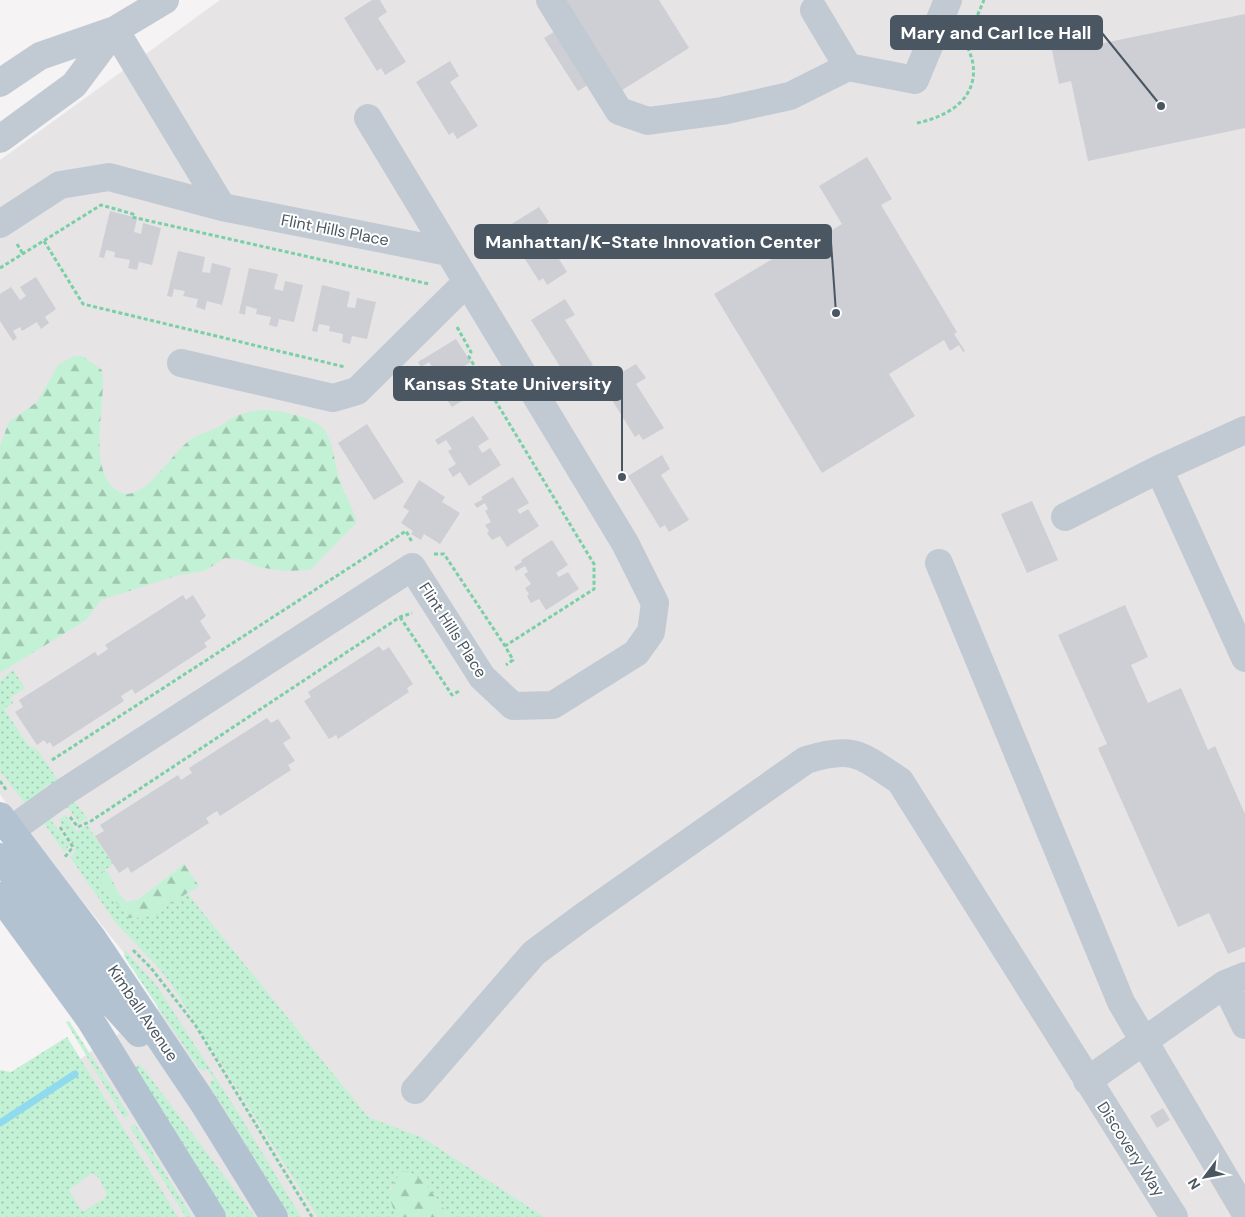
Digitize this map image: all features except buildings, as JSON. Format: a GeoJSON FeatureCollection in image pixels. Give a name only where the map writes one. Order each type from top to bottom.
{"type":"FeatureCollection","features":[{"type":"Feature","properties":{"kind":"main road","name":"Kimball Avenue"},"geometry":{"type":"LineString","coordinates":[[6,823],[93,939],[204,1104],[274,1217]]}},
{"type":"Feature","properties":{"kind":"main road"},"geometry":{"type":"LineString","coordinates":[[0,857],[90,979],[204,1104]]}},
{"type":"Feature","properties":{"kind":"main road"},"geometry":{"type":"LineString","coordinates":[[0,896],[89,1018],[212,1217]]}},
{"type":"Feature","properties":{"kind":"street"},"geometry":{"type":"LineString","coordinates":[[0,83],[40,56],[115,30],[165,0]]}},
{"type":"Feature","properties":{"kind":"street"},"geometry":{"type":"LineString","coordinates":[[550,0],[619,112],[648,121],[722,111],[790,96],[848,67],[915,80],[948,0]]}},
{"type":"Feature","properties":{"kind":"street"},"geometry":{"type":"LineString","coordinates":[[814,10],[848,67]]}},
{"type":"Feature","properties":{"kind":"street"},"geometry":{"type":"LineString","coordinates":[[0,139],[74,85],[115,30]]}},
{"type":"Feature","properties":{"kind":"street"},"geometry":{"type":"LineString","coordinates":[[115,30],[222,207]]}},
{"type":"Feature","properties":{"kind":"street","name":"Flint Hills Place"},"geometry":{"type":"LineString","coordinates":[[65,803],[412,567],[482,678],[514,706],[553,705],[636,653],[651,632],[656,602],[625,543],[368,118]]}},
{"type":"Feature","properties":{"kind":"street","name":"Flint Hills Place"},"geometry":{"type":"LineString","coordinates":[[0,224],[60,185],[109,177],[222,207],[448,252]]}},
{"type":"Feature","properties":{"kind":"street"},"geometry":{"type":"LineString","coordinates":[[181,364],[333,398],[357,391],[466,282]]}},
{"type":"Feature","properties":{"kind":"street"},"geometry":{"type":"LineString","coordinates":[[1065,517],[1159,469],[1245,430]]}},
{"type":"Feature","properties":{"kind":"street"},"geometry":{"type":"LineString","coordinates":[[1159,469],[1245,658]]}},
{"type":"Feature","properties":{"kind":"street"},"geometry":{"type":"LineString","coordinates":[[939,563],[1121,1002],[1245,1212]]}},
{"type":"Feature","properties":{"kind":"street","name":"Discovery Way"},"geometry":{"type":"LineString","coordinates":[[415,1090],[534,953],[806,760],[831,752],[861,755],[900,782],[1174,1217]]}},
{"type":"Feature","properties":{"kind":"street"},"geometry":{"type":"LineString","coordinates":[[6,823],[65,803]]}},
{"type":"Feature","properties":{"kind":"street"},"geometry":{"type":"LineString","coordinates":[[1087,1080],[1235,980],[1245,1025]]}},
{"type":"Feature","properties":{"kind":"path"},"geometry":{"type":"LineString","coordinates":[[917,123],[946,114],[957,107],[966,97],[971,86],[973,64],[966,42],[984,0]]}},
{"type":"Feature","properties":{"kind":"path"},"geometry":{"type":"LineString","coordinates":[[0,268],[101,205],[133,214],[132,217],[431,285]]}},
{"type":"Feature","properties":{"kind":"path"},"geometry":{"type":"LineString","coordinates":[[44,241],[83,304],[345,367]]}},
{"type":"Feature","properties":{"kind":"path"},"geometry":{"type":"LineString","coordinates":[[469,357],[594,564],[594,589],[505,646]]}},
{"type":"Feature","properties":{"kind":"path"},"geometry":{"type":"LineString","coordinates":[[52,760],[406,531]]}},
{"type":"Feature","properties":{"kind":"path"},"geometry":{"type":"LineString","coordinates":[[444,554],[513,660]]}},
{"type":"Feature","properties":{"kind":"path"},"geometry":{"type":"LineString","coordinates":[[65,803],[78,828],[91,821],[400,616],[452,695]]}},
{"type":"Feature","properties":{"kind":"path"},"geometry":{"type":"LineString","coordinates":[[58,824],[73,848],[61,860]]}},
{"type":"Feature","properties":{"kind":"shaded area"},"geometry":{"type":"Polygon","coordinates":[[[220,0],[1245,0],[1245,1217],[0,1217],[0,1116],[92,1051],[165,1004],[15,817],[0,794],[0,160],[220,0]]]}},
{"type":"Feature","properties":{"kind":"green space"},"geometry":{"type":"Polygon","coordinates":[[[74,356],[82,356],[102,370],[100,451],[102,466],[107,480],[116,490],[126,494],[135,492],[145,486],[189,441],[232,418],[247,412],[277,411],[310,420],[325,431],[332,448],[341,484],[356,523],[310,570],[285,571],[258,567],[242,560],[225,558],[204,571],[179,575],[101,600],[86,620],[0,673],[0,446],[9,422],[37,402],[59,364],[74,356]]]}},
{"type":"Feature","properties":{"kind":"green space"},"geometry":{"type":"Polygon","coordinates":[[[13,670],[25,688],[10,698],[13,703],[4,709],[28,745],[38,751],[60,783],[53,790],[49,784],[43,788],[45,792],[28,807],[0,771],[0,681],[13,670]]]}},
{"type":"Feature","properties":{"kind":"green space"},"geometry":{"type":"Polygon","coordinates":[[[71,801],[75,802],[87,818],[79,823],[68,807],[50,819],[68,843],[69,846],[64,852],[44,823],[71,801]]]}},
{"type":"Feature","properties":{"kind":"green space"},"geometry":{"type":"Polygon","coordinates":[[[65,815],[77,832],[87,825],[113,864],[104,871],[108,893],[128,916],[132,919],[143,916],[156,916],[166,906],[187,893],[368,1117],[423,1138],[544,1217],[450,1217],[424,1182],[401,1172],[390,1189],[397,1217],[318,1217],[172,985],[159,968],[116,923],[70,857],[74,854],[75,848],[59,820],[65,815]]]}},
{"type":"Feature","properties":{"kind":"green space"},"geometry":{"type":"Polygon","coordinates":[[[184,864],[199,886],[166,906],[156,916],[128,918],[98,878],[104,871],[108,872],[119,894],[127,902],[139,899],[184,864]]]}},
{"type":"Feature","properties":{"kind":"green space"},"geometry":{"type":"Polygon","coordinates":[[[125,950],[157,986],[237,1111],[301,1217],[290,1217],[210,1086],[210,1082],[214,1080],[207,1069],[203,1071],[198,1067],[124,956],[125,950]]]}},
{"type":"Feature","properties":{"kind":"green space"},"geometry":{"type":"Polygon","coordinates":[[[69,1021],[129,1115],[124,1118],[66,1022],[69,1021]]]}},
{"type":"Feature","properties":{"kind":"green space"},"geometry":{"type":"Polygon","coordinates":[[[67,1037],[178,1217],[0,1217],[0,1070],[11,1072],[67,1037]],[[92,1173],[69,1190],[81,1210],[84,1211],[105,1198],[107,1194],[99,1178],[92,1173]]]}},
{"type":"Feature","properties":{"kind":"green space"},"geometry":{"type":"Polygon","coordinates":[[[140,1064],[255,1217],[228,1217],[134,1068],[140,1064]]]}},
{"type":"Feature","properties":{"kind":"green space"},"geometry":{"type":"Polygon","coordinates":[[[135,1124],[192,1217],[186,1217],[130,1127],[135,1124]]]}},
{"type":"Feature","properties":{"kind":"green space"},"geometry":{"type":"Polygon","coordinates":[[[409,1171],[424,1182],[450,1217],[397,1217],[392,1204],[392,1188],[401,1172],[409,1171]]]}},
{"type":"Feature","properties":{"kind":"waterway"},"geometry":{"type":"LineString","coordinates":[[0,1123],[75,1074]]}},
{"type":"Feature","properties":{"kind":"place","name":"Mary and Carl Ice Hall"},"geometry":{"type":"Point","coordinates":[1161,106]}},
{"type":"Feature","properties":{"kind":"place","name":"Manhattan/K-State Innovation Center"},"geometry":{"type":"Point","coordinates":[836,313]}},
{"type":"Feature","properties":{"kind":"place","name":"Kansas State University"},"geometry":{"type":"Point","coordinates":[622,477]}}]}
